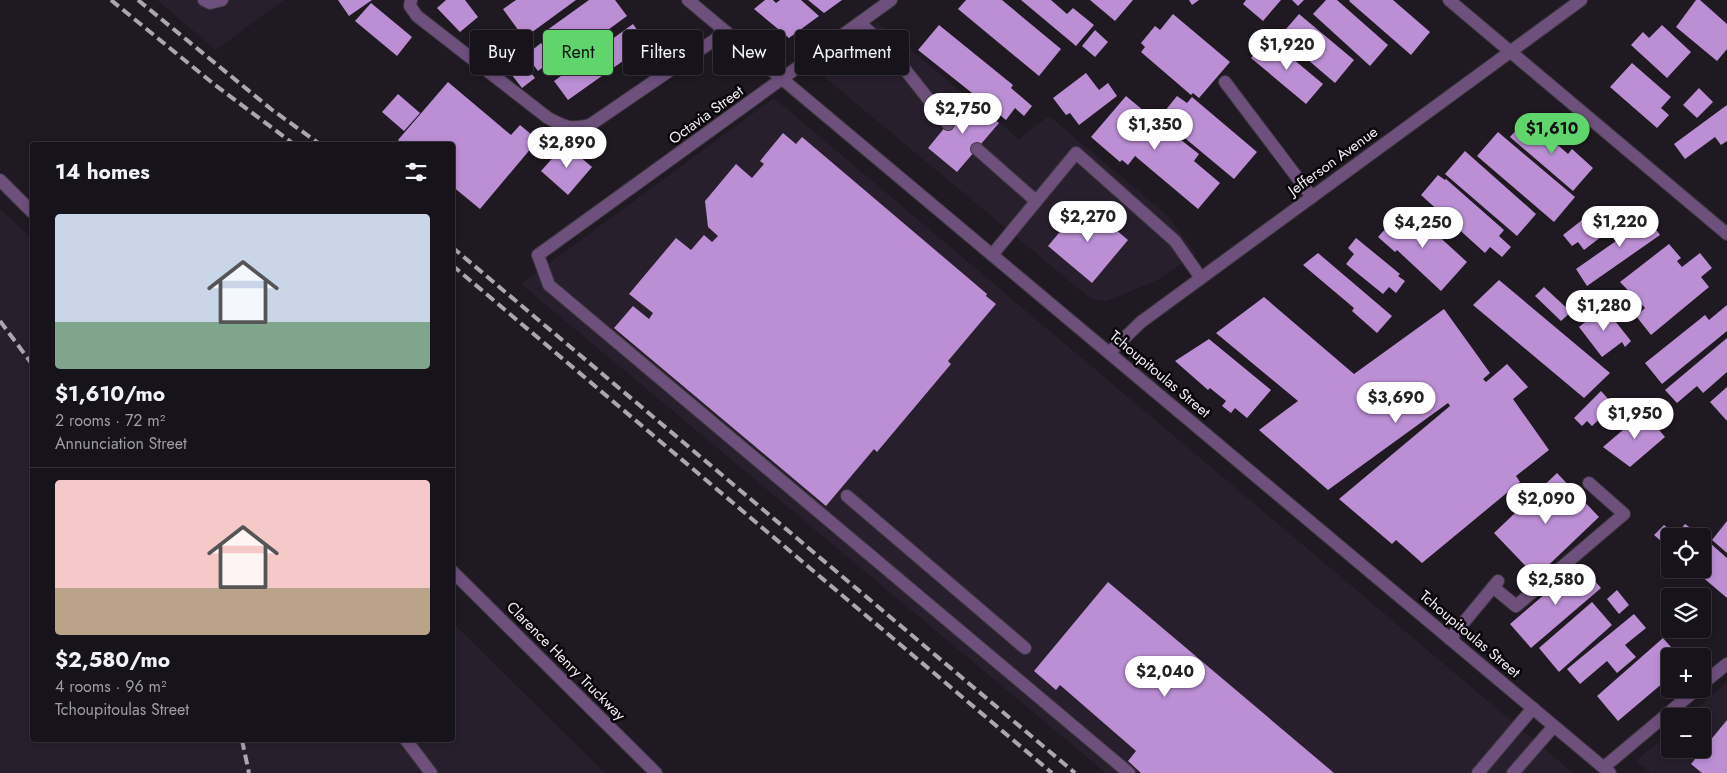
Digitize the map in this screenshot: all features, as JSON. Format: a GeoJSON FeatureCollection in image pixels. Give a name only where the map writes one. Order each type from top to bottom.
{"type":"FeatureCollection","features":[{"type":"Feature","properties":{"kind":"street"},"geometry":{"type":"LineString","coordinates":[[204,0],[210,3],[222,0]]}},
{"type":"Feature","properties":{"kind":"street"},"geometry":{"type":"LineString","coordinates":[[410,0],[410,6],[417,16],[548,118],[563,126],[575,129],[590,125],[713,41]]}},
{"type":"Feature","properties":{"kind":"street","name":"Tchoupitoulas Street"},"geometry":{"type":"LineString","coordinates":[[688,0],[724,30]]}},
{"type":"Feature","properties":{"kind":"street","name":"Octavia Street"},"geometry":{"type":"LineString","coordinates":[[891,0],[783,80],[538,255],[549,285],[1129,773]]}},
{"type":"Feature","properties":{"kind":"street"},"geometry":{"type":"LineString","coordinates":[[1450,0],[1727,234]]}},
{"type":"Feature","properties":{"kind":"street","name":"Jefferson Avenue"},"geometry":{"type":"LineString","coordinates":[[1109,353],[1141,322],[1581,0]]}},
{"type":"Feature","properties":{"kind":"street"},"geometry":{"type":"LineString","coordinates":[[860,22],[892,53],[948,124]]}},
{"type":"Feature","properties":{"kind":"street","name":"Tchoupitoulas Street"},"geometry":{"type":"LineString","coordinates":[[777,75],[1607,770]]}},
{"type":"Feature","properties":{"kind":"street"},"geometry":{"type":"LineString","coordinates":[[1226,82],[1312,197]]}},
{"type":"Feature","properties":{"kind":"street"},"geometry":{"type":"LineString","coordinates":[[977,149],[1036,200]]}},
{"type":"Feature","properties":{"kind":"street"},"geometry":{"type":"LineString","coordinates":[[992,255],[1076,153],[1175,241],[1201,278]]}},
{"type":"Feature","properties":{"kind":"street"},"geometry":{"type":"LineString","coordinates":[[0,180],[30,210]]}},
{"type":"Feature","properties":{"kind":"street"},"geometry":{"type":"LineString","coordinates":[[1450,639],[1495,584],[1516,606],[1624,514],[1589,483]]}},
{"type":"Feature","properties":{"kind":"street"},"geometry":{"type":"LineString","coordinates":[[847,496],[1025,648]]}},
{"type":"Feature","properties":{"kind":"street","name":"Clarence Henry Truckway"},"geometry":{"type":"LineString","coordinates":[[455,574],[656,773]]}},
{"type":"Feature","properties":{"kind":"street"},"geometry":{"type":"LineString","coordinates":[[1711,677],[1727,664]]}},
{"type":"Feature","properties":{"kind":"street"},"geometry":{"type":"LineString","coordinates":[[1607,770],[1687,698]]}},
{"type":"Feature","properties":{"kind":"street"},"geometry":{"type":"LineString","coordinates":[[1478,773],[1533,708]]}},
{"type":"Feature","properties":{"kind":"street"},"geometry":{"type":"LineString","coordinates":[[1513,773],[1554,726]]}},
{"type":"Feature","properties":{"kind":"street"},"geometry":{"type":"LineString","coordinates":[[408,742],[431,773]]}},
{"type":"Feature","properties":{"kind":"shaded area"},"geometry":{"type":"Polygon","coordinates":[[[157,0],[284,0],[216,50],[157,0]]]}},
{"type":"Feature","properties":{"kind":"shaded area"},"geometry":{"type":"Polygon","coordinates":[[[877,22],[887,30],[867,30],[877,22]]]}},
{"type":"Feature","properties":{"kind":"shaded area"},"geometry":{"type":"Polygon","coordinates":[[[909,48],[1019,139],[1049,116],[1169,217],[1196,254],[1159,279],[1115,298],[1103,301],[1091,299],[822,75],[909,75],[909,48]]]}},
{"type":"Feature","properties":{"kind":"shaded area"},"geometry":{"type":"Polygon","coordinates":[[[774,98],[1573,773],[1106,773],[521,284],[774,98]]]}},
{"type":"Feature","properties":{"kind":"shaded area"},"geometry":{"type":"Polygon","coordinates":[[[0,209],[30,236],[30,742],[455,742],[455,625],[605,773],[0,773],[0,209]]]}},
{"type":"Feature","properties":{"kind":"shaded area"},"geometry":{"type":"Polygon","coordinates":[[[1727,683],[1727,773],[1651,773],[1636,761],[1661,740],[1661,758],[1711,758],[1711,708],[1697,708],[1727,683]]]}},
{"type":"Feature","properties":{"kind":"building"},"geometry":{"type":"Polygon","coordinates":[[[338,0],[372,0],[349,16],[338,0]]]}},
{"type":"Feature","properties":{"kind":"building"},"geometry":{"type":"Polygon","coordinates":[[[446,0],[465,0],[478,17],[460,32],[437,8],[446,0]]]}},
{"type":"Feature","properties":{"kind":"building"},"geometry":{"type":"Polygon","coordinates":[[[516,0],[576,0],[533,31],[518,30],[503,9],[516,0]]]}},
{"type":"Feature","properties":{"kind":"building"},"geometry":{"type":"Polygon","coordinates":[[[589,0],[615,0],[627,16],[608,30],[547,30],[589,0]]]}},
{"type":"Feature","properties":{"kind":"building"},"geometry":{"type":"Polygon","coordinates":[[[765,0],[773,0],[776,3],[780,0],[801,0],[819,16],[800,30],[795,30],[795,34],[789,38],[785,35],[785,30],[779,30],[754,9],[765,0]]]}},
{"type":"Feature","properties":{"kind":"building"},"geometry":{"type":"Polygon","coordinates":[[[808,0],[842,0],[824,13],[808,0]]]}},
{"type":"Feature","properties":{"kind":"building"},"geometry":{"type":"Polygon","coordinates":[[[966,0],[1002,0],[1061,49],[1039,76],[958,9],[966,0]]]}},
{"type":"Feature","properties":{"kind":"building"},"geometry":{"type":"Polygon","coordinates":[[[1021,0],[1051,0],[1067,14],[1073,8],[1094,25],[1076,46],[1021,0]]]}},
{"type":"Feature","properties":{"kind":"building"},"geometry":{"type":"Polygon","coordinates":[[[1090,0],[1133,0],[1115,21],[1090,0]]]}},
{"type":"Feature","properties":{"kind":"building"},"geometry":{"type":"Polygon","coordinates":[[[1189,0],[1199,0],[1192,5],[1189,0]]]}},
{"type":"Feature","properties":{"kind":"building"},"geometry":{"type":"Polygon","coordinates":[[[1246,0],[1281,0],[1263,21],[1243,4],[1246,0]]]}},
{"type":"Feature","properties":{"kind":"building"},"geometry":{"type":"Polygon","coordinates":[[[1292,0],[1304,0],[1298,6],[1292,0]]]}},
{"type":"Feature","properties":{"kind":"building"},"geometry":{"type":"Polygon","coordinates":[[[1326,0],[1337,0],[1388,45],[1370,66],[1313,14],[1326,0]]]}},
{"type":"Feature","properties":{"kind":"building"},"geometry":{"type":"Polygon","coordinates":[[[1350,0],[1393,0],[1430,32],[1411,55],[1350,0]]]}},
{"type":"Feature","properties":{"kind":"building"},"geometry":{"type":"Polygon","coordinates":[[[1696,0],[1700,0],[1727,24],[1727,49],[1717,61],[1676,27],[1696,0]]]}},
{"type":"Feature","properties":{"kind":"building"},"geometry":{"type":"Polygon","coordinates":[[[371,3],[412,37],[397,56],[355,21],[371,3]]]}},
{"type":"Feature","properties":{"kind":"building"},"geometry":{"type":"Polygon","coordinates":[[[1173,14],[1230,62],[1199,98],[1193,93],[1191,95],[1141,52],[1145,47],[1141,43],[1155,26],[1160,30],[1173,14]]]}},
{"type":"Feature","properties":{"kind":"building"},"geometry":{"type":"Polygon","coordinates":[[[1299,14],[1354,60],[1335,83],[1280,36],[1299,14]]]}},
{"type":"Feature","properties":{"kind":"building"},"geometry":{"type":"Polygon","coordinates":[[[633,24],[637,30],[625,30],[633,24]]]}},
{"type":"Feature","properties":{"kind":"building"},"geometry":{"type":"Polygon","coordinates":[[[939,25],[1013,85],[1011,88],[1032,106],[1024,116],[1015,108],[1006,120],[918,50],[939,25]]]}},
{"type":"Feature","properties":{"kind":"building"},"geometry":{"type":"Polygon","coordinates":[[[1662,25],[1691,52],[1667,78],[1631,45],[1643,32],[1649,38],[1662,25]]]}},
{"type":"Feature","properties":{"kind":"building"},"geometry":{"type":"Polygon","coordinates":[[[1095,30],[1108,42],[1095,57],[1082,46],[1095,30]]]}},
{"type":"Feature","properties":{"kind":"building"},"geometry":{"type":"Polygon","coordinates":[[[623,31],[623,61],[613,68],[613,38],[623,31]]]}},
{"type":"Feature","properties":{"kind":"building"},"geometry":{"type":"Polygon","coordinates":[[[1268,38],[1323,84],[1306,104],[1251,58],[1268,38]]]}},
{"type":"Feature","properties":{"kind":"building"},"geometry":{"type":"Polygon","coordinates":[[[541,43],[543,45],[543,67],[538,71],[533,64],[533,49],[541,43]]]}},
{"type":"Feature","properties":{"kind":"building"},"geometry":{"type":"Polygon","coordinates":[[[1632,63],[1671,97],[1661,108],[1669,115],[1657,128],[1610,87],[1632,63]]]}},
{"type":"Feature","properties":{"kind":"building"},"geometry":{"type":"Polygon","coordinates":[[[1086,73],[1099,90],[1108,83],[1117,96],[1079,125],[1070,113],[1066,115],[1053,98],[1086,73]]]}},
{"type":"Feature","properties":{"kind":"building"},"geometry":{"type":"Polygon","coordinates":[[[512,75],[533,75],[535,78],[522,88],[512,75]]]}},
{"type":"Feature","properties":{"kind":"building"},"geometry":{"type":"Polygon","coordinates":[[[562,75],[603,75],[568,100],[554,81],[562,75]]]}},
{"type":"Feature","properties":{"kind":"building"},"geometry":{"type":"Polygon","coordinates":[[[448,82],[511,135],[520,125],[538,140],[480,209],[455,188],[455,142],[400,142],[398,140],[448,82]]]}},
{"type":"Feature","properties":{"kind":"building"},"geometry":{"type":"Polygon","coordinates":[[[1699,88],[1713,102],[1697,118],[1683,105],[1699,88]]]}},
{"type":"Feature","properties":{"kind":"building"},"geometry":{"type":"Polygon","coordinates":[[[398,94],[420,113],[404,131],[382,112],[398,94]]]}},
{"type":"Feature","properties":{"kind":"building"},"geometry":{"type":"Polygon","coordinates":[[[1126,96],[1157,122],[1153,127],[1167,138],[1172,133],[1199,154],[1194,161],[1220,183],[1198,209],[1135,156],[1128,165],[1122,160],[1120,162],[1091,137],[1126,96]]]}},
{"type":"Feature","properties":{"kind":"building"},"geometry":{"type":"Polygon","coordinates":[[[1177,96],[1187,103],[1192,97],[1257,152],[1234,179],[1168,124],[1172,119],[1164,112],[1177,96]]]}},
{"type":"Feature","properties":{"kind":"building"},"geometry":{"type":"Polygon","coordinates":[[[969,98],[999,123],[957,172],[928,148],[969,98]]]}},
{"type":"Feature","properties":{"kind":"building"},"geometry":{"type":"Polygon","coordinates":[[[1727,105],[1727,141],[1721,145],[1715,137],[1685,159],[1674,144],[1727,105]]]}},
{"type":"Feature","properties":{"kind":"building"},"geometry":{"type":"Polygon","coordinates":[[[1527,118],[1568,154],[1572,149],[1593,168],[1573,191],[1510,137],[1527,118]]]}},
{"type":"Feature","properties":{"kind":"building"},"geometry":{"type":"Polygon","coordinates":[[[1498,132],[1575,197],[1554,222],[1477,156],[1498,132]]]}},
{"type":"Feature","properties":{"kind":"building"},"geometry":{"type":"Polygon","coordinates":[[[783,133],[796,144],[802,137],[987,294],[986,296],[996,304],[948,361],[951,364],[877,452],[874,449],[826,506],[614,328],[633,306],[649,319],[653,313],[629,294],[676,238],[691,250],[704,235],[712,242],[718,236],[708,227],[705,201],[736,164],[752,178],[764,164],[760,161],[783,133]]]}},
{"type":"Feature","properties":{"kind":"building"},"geometry":{"type":"Polygon","coordinates":[[[565,144],[592,167],[568,195],[541,171],[565,144]]]}},
{"type":"Feature","properties":{"kind":"building"},"geometry":{"type":"Polygon","coordinates":[[[1465,151],[1536,214],[1517,236],[1445,174],[1465,151]]]}},
{"type":"Feature","properties":{"kind":"building"},"geometry":{"type":"Polygon","coordinates":[[[1438,175],[1446,179],[1504,230],[1499,236],[1511,247],[1502,257],[1490,247],[1485,253],[1421,195],[1438,175]]]}},
{"type":"Feature","properties":{"kind":"building"},"geometry":{"type":"Polygon","coordinates":[[[1084,203],[1128,240],[1092,283],[1048,246],[1084,203]]]}},
{"type":"Feature","properties":{"kind":"building"},"geometry":{"type":"Polygon","coordinates":[[[1403,209],[1420,224],[1422,221],[1467,262],[1441,291],[1397,250],[1395,252],[1378,237],[1403,209]]]}},
{"type":"Feature","properties":{"kind":"building"},"geometry":{"type":"Polygon","coordinates":[[[1635,212],[1642,221],[1647,217],[1660,235],[1587,286],[1576,269],[1626,234],[1618,224],[1635,212]]]}},
{"type":"Feature","properties":{"kind":"building"},"geometry":{"type":"Polygon","coordinates":[[[1591,213],[1606,233],[1584,250],[1578,242],[1572,246],[1563,235],[1591,213]]]}},
{"type":"Feature","properties":{"kind":"building"},"geometry":{"type":"Polygon","coordinates":[[[1356,238],[1400,274],[1398,276],[1405,281],[1396,293],[1389,287],[1383,294],[1346,264],[1354,254],[1348,248],[1356,238]]]}},
{"type":"Feature","properties":{"kind":"building"},"geometry":{"type":"Polygon","coordinates":[[[1669,244],[1681,258],[1677,261],[1682,267],[1700,253],[1712,268],[1701,277],[1709,287],[1651,335],[1636,316],[1645,308],[1620,282],[1669,244]]]}},
{"type":"Feature","properties":{"kind":"building"},"geometry":{"type":"Polygon","coordinates":[[[1318,253],[1392,316],[1377,333],[1352,311],[1354,308],[1303,265],[1318,253]]]}},
{"type":"Feature","properties":{"kind":"building"},"geometry":{"type":"Polygon","coordinates":[[[1499,280],[1610,373],[1584,398],[1473,305],[1499,280]]]}},
{"type":"Feature","properties":{"kind":"building"},"geometry":{"type":"Polygon","coordinates":[[[1544,287],[1571,312],[1561,321],[1535,296],[1544,287]]]}},
{"type":"Feature","properties":{"kind":"building"},"geometry":{"type":"Polygon","coordinates":[[[1264,297],[1354,374],[1444,309],[1490,373],[1483,379],[1486,382],[1507,364],[1528,387],[1513,399],[1549,450],[1516,476],[1520,482],[1422,563],[1396,540],[1392,544],[1339,499],[1450,406],[1448,403],[1328,490],[1259,430],[1298,401],[1216,333],[1264,297]]]}},
{"type":"Feature","properties":{"kind":"building"},"geometry":{"type":"Polygon","coordinates":[[[1727,305],[1727,331],[1662,384],[1645,363],[1705,315],[1709,320],[1727,305]]]}},
{"type":"Feature","properties":{"kind":"building"},"geometry":{"type":"Polygon","coordinates":[[[1604,307],[1631,341],[1625,347],[1622,342],[1602,357],[1579,327],[1604,307]]]}},
{"type":"Feature","properties":{"kind":"building"},"geometry":{"type":"Polygon","coordinates":[[[1727,338],[1727,372],[1703,393],[1697,386],[1677,403],[1665,390],[1727,338]]]}},
{"type":"Feature","properties":{"kind":"building"},"geometry":{"type":"Polygon","coordinates":[[[1209,339],[1271,390],[1247,418],[1235,408],[1231,413],[1222,406],[1226,401],[1210,388],[1208,390],[1175,361],[1209,339]]]}},
{"type":"Feature","properties":{"kind":"building"},"geometry":{"type":"Polygon","coordinates":[[[1727,387],[1727,421],[1710,402],[1727,387]]]}},
{"type":"Feature","properties":{"kind":"building"},"geometry":{"type":"Polygon","coordinates":[[[1601,391],[1611,402],[1601,410],[1605,414],[1592,426],[1587,421],[1582,426],[1574,418],[1601,391]]]}},
{"type":"Feature","properties":{"kind":"building"},"geometry":{"type":"Polygon","coordinates":[[[1644,412],[1665,437],[1630,467],[1603,447],[1644,412]]]}},
{"type":"Feature","properties":{"kind":"building"},"geometry":{"type":"Polygon","coordinates":[[[1557,473],[1599,517],[1536,577],[1494,533],[1557,473]]]}},
{"type":"Feature","properties":{"kind":"building"},"geometry":{"type":"Polygon","coordinates":[[[1727,521],[1727,553],[1712,540],[1727,521]]]}},
{"type":"Feature","properties":{"kind":"building"},"geometry":{"type":"Polygon","coordinates":[[[1685,524],[1691,528],[1682,528],[1685,524]]]}},
{"type":"Feature","properties":{"kind":"building"},"geometry":{"type":"Polygon","coordinates":[[[1661,528],[1661,541],[1654,535],[1661,528]]]}},
{"type":"Feature","properties":{"kind":"building"},"geometry":{"type":"Polygon","coordinates":[[[1711,544],[1727,558],[1727,598],[1704,578],[1711,578],[1711,544]]]}},
{"type":"Feature","properties":{"kind":"building"},"geometry":{"type":"Polygon","coordinates":[[[1580,564],[1601,588],[1531,648],[1510,624],[1580,564]]]}},
{"type":"Feature","properties":{"kind":"building"},"geometry":{"type":"Polygon","coordinates":[[[1108,582],[1334,773],[1141,773],[1128,761],[1136,751],[1060,685],[1056,690],[1034,671],[1108,582]]]}},
{"type":"Feature","properties":{"kind":"building"},"geometry":{"type":"Polygon","coordinates":[[[1617,590],[1629,605],[1619,614],[1607,599],[1617,590]]]}},
{"type":"Feature","properties":{"kind":"building"},"geometry":{"type":"Polygon","coordinates":[[[1592,602],[1612,625],[1559,672],[1539,648],[1592,602]]]}},
{"type":"Feature","properties":{"kind":"building"},"geometry":{"type":"Polygon","coordinates":[[[1634,614],[1646,628],[1625,645],[1636,657],[1617,673],[1607,661],[1580,684],[1567,669],[1634,614]]]}},
{"type":"Feature","properties":{"kind":"building"},"geometry":{"type":"Polygon","coordinates":[[[1663,638],[1672,648],[1661,648],[1661,685],[1618,721],[1597,696],[1663,638]]]}},
{"type":"Feature","properties":{"kind":"building"},"geometry":{"type":"Polygon","coordinates":[[[1727,720],[1727,773],[1702,773],[1691,764],[1696,758],[1711,758],[1711,740],[1727,720]]]}},
{"type":"Feature","properties":{"kind":"railway"},"geometry":{"type":"LineString","coordinates":[[111,0],[215,85],[291,142]]}},
{"type":"Feature","properties":{"kind":"railway"},"geometry":{"type":"LineString","coordinates":[[138,0],[271,109],[317,142]]}},
{"type":"Feature","properties":{"kind":"railway"},"geometry":{"type":"LineString","coordinates":[[455,250],[1075,773]]}},
{"type":"Feature","properties":{"kind":"railway"},"geometry":{"type":"LineString","coordinates":[[455,268],[1052,773]]}},
{"type":"Feature","properties":{"kind":"railway"},"geometry":{"type":"LineString","coordinates":[[0,321],[30,361]]}},
{"type":"Feature","properties":{"kind":"railway"},"geometry":{"type":"LineString","coordinates":[[242,742],[249,773]]}}]}
